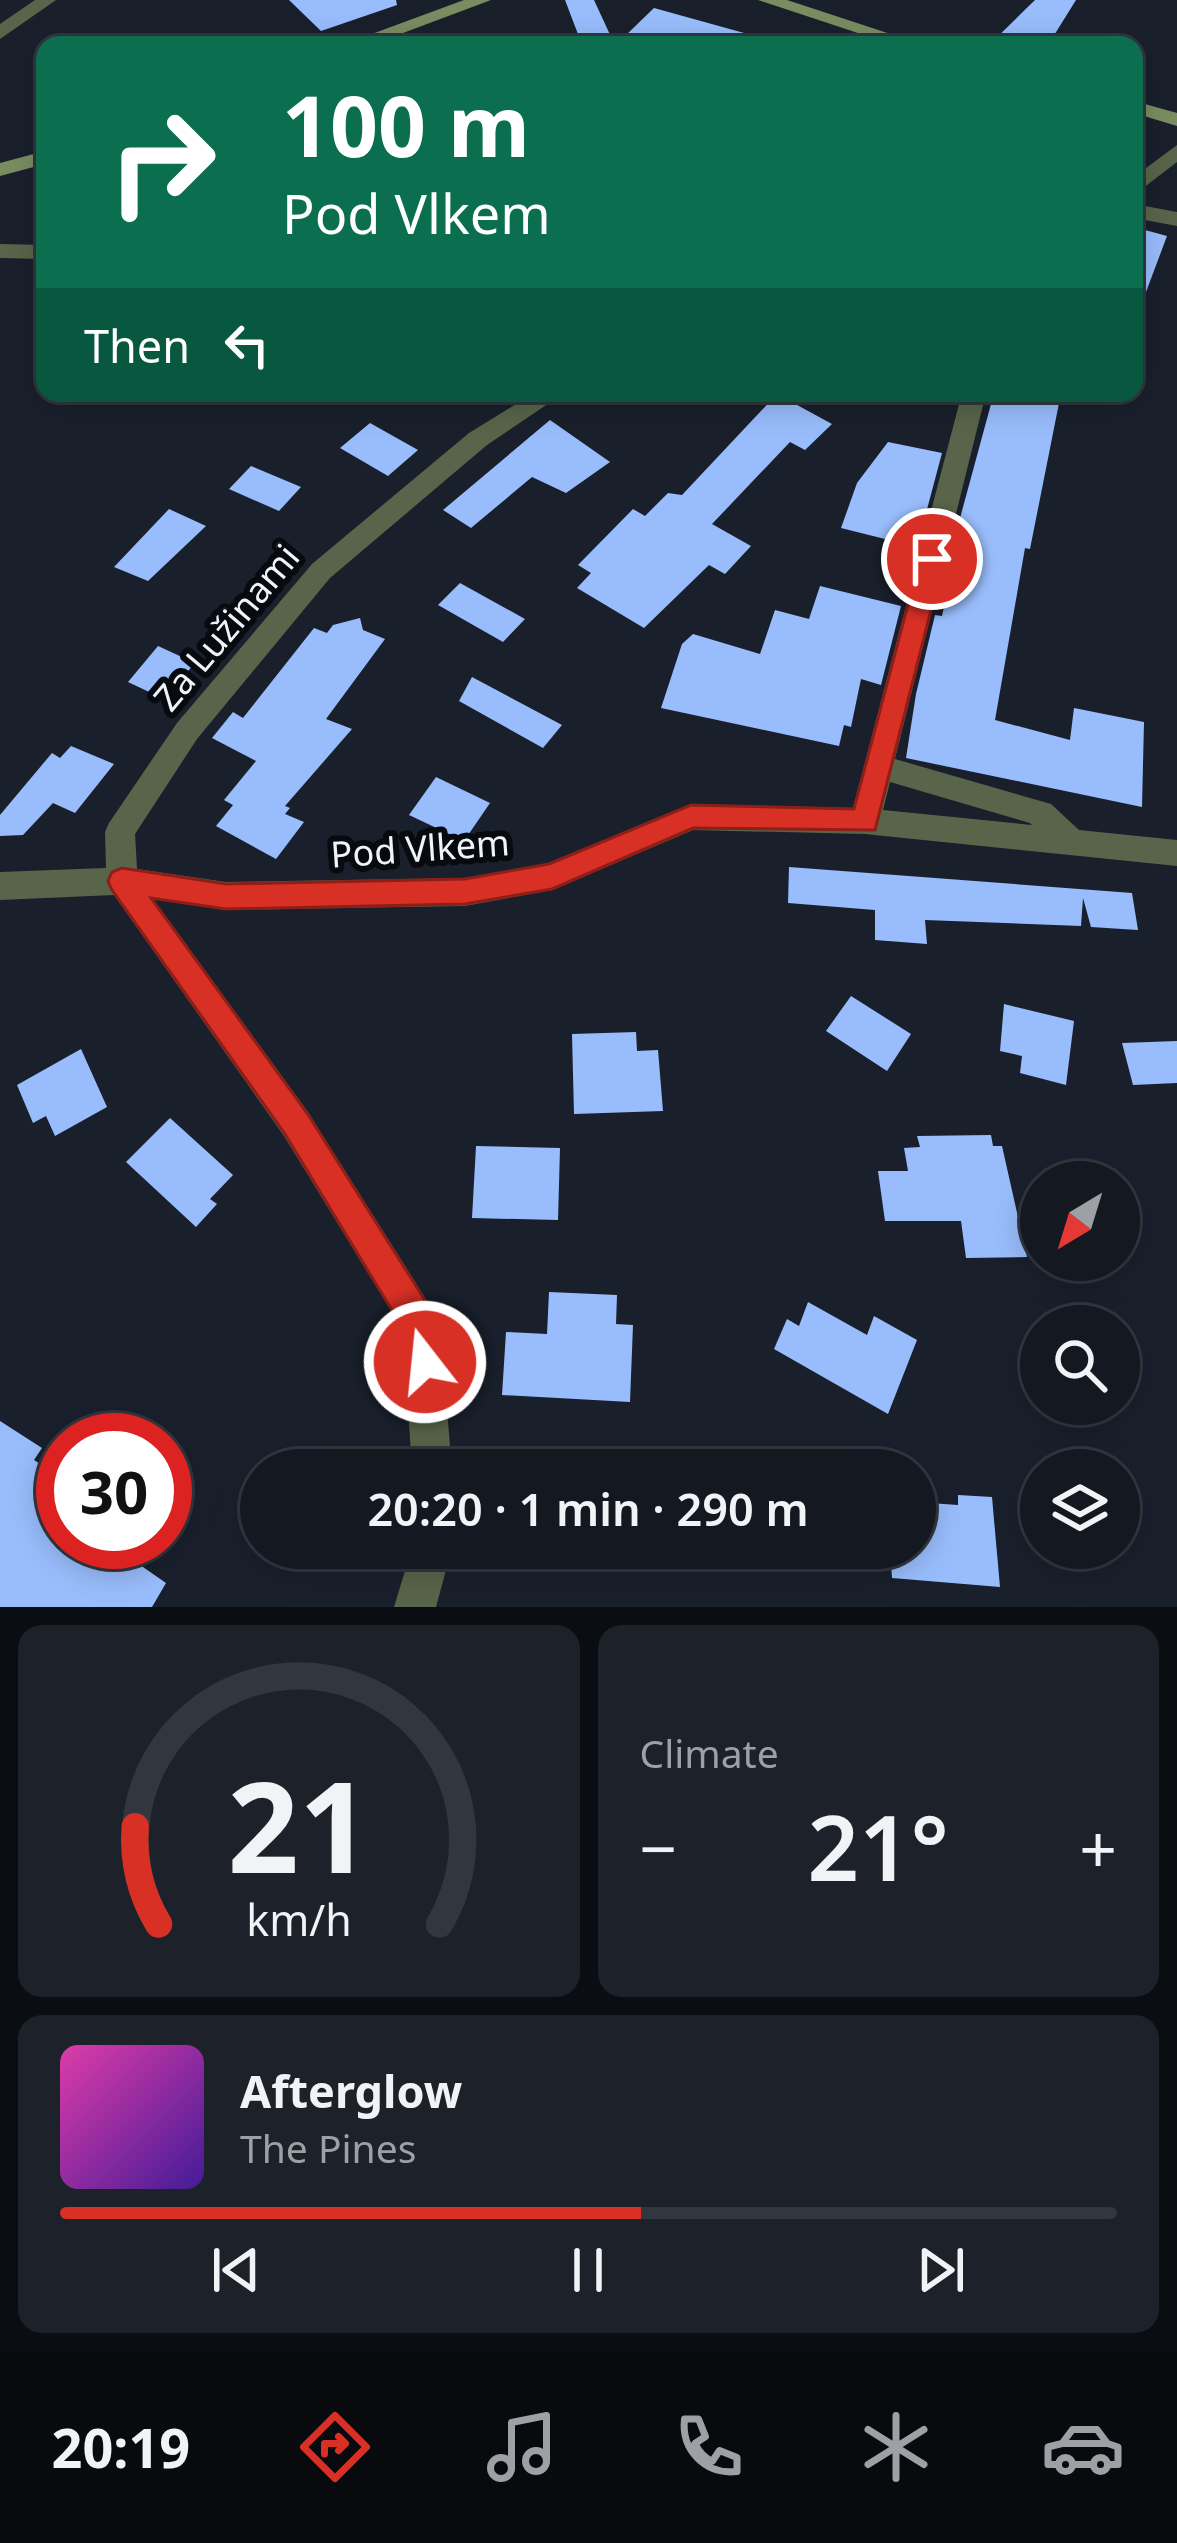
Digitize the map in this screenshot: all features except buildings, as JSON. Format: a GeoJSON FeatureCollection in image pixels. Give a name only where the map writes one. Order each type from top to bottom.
{"type":"FeatureCollection","features":[{"type":"Feature","properties":{"kind":"street"},"geometry":{"type":"LineString","coordinates":[[0,33],[47,0]]}},
{"type":"Feature","properties":{"kind":"street"},"geometry":{"type":"LineString","coordinates":[[378,36],[482,0]]}},
{"type":"Feature","properties":{"kind":"street"},"geometry":{"type":"LineString","coordinates":[[767,0],[885,36]]}},
{"type":"Feature","properties":{"kind":"street"},"geometry":{"type":"LineString","coordinates":[[1143,110],[1177,120]]}},
{"type":"Feature","properties":{"kind":"street"},"geometry":{"type":"LineString","coordinates":[[1143,180],[1177,151]]}},
{"type":"Feature","properties":{"kind":"street"},"geometry":{"type":"LineString","coordinates":[[0,170],[36,160]]}},
{"type":"Feature","properties":{"kind":"street"},"geometry":{"type":"LineString","coordinates":[[1143,213],[1177,219]]}},
{"type":"Feature","properties":{"kind":"street"},"geometry":{"type":"LineString","coordinates":[[0,251],[36,252]]}},
{"type":"Feature","properties":{"kind":"street","name":"Za Lužinami"},"geometry":{"type":"LineString","coordinates":[[122,881],[120,832],[188,731],[321,571],[478,440],[538,402]]}},
{"type":"Feature","properties":{"kind":"street"},"geometry":{"type":"LineString","coordinates":[[865,821],[972,402]]}},
{"type":"Feature","properties":{"kind":"street","name":"Pod Vlkem"},"geometry":{"type":"LineString","coordinates":[[880,766],[1040,813],[1071,842]]}},
{"type":"Feature","properties":{"kind":"street","name":"Pod Vlkem"},"geometry":{"type":"LineString","coordinates":[[122,881],[226,896],[465,892],[552,876],[691,817],[865,821],[1177,853]]}},
{"type":"Feature","properties":{"kind":"street"},"geometry":{"type":"LineString","coordinates":[[0,886],[122,881],[296,1124],[421,1325],[431,1449]]}},
{"type":"Feature","properties":{"kind":"street"},"geometry":{"type":"LineString","coordinates":[[415,1607],[425,1569]]}},
{"type":"Feature","properties":{"kind":"route"},"geometry":{"type":"LineString","coordinates":[[425,1362],[421,1325],[296,1124],[122,881],[226,896],[465,892],[552,876],[691,817],[865,821],[932,559]]}}]}
